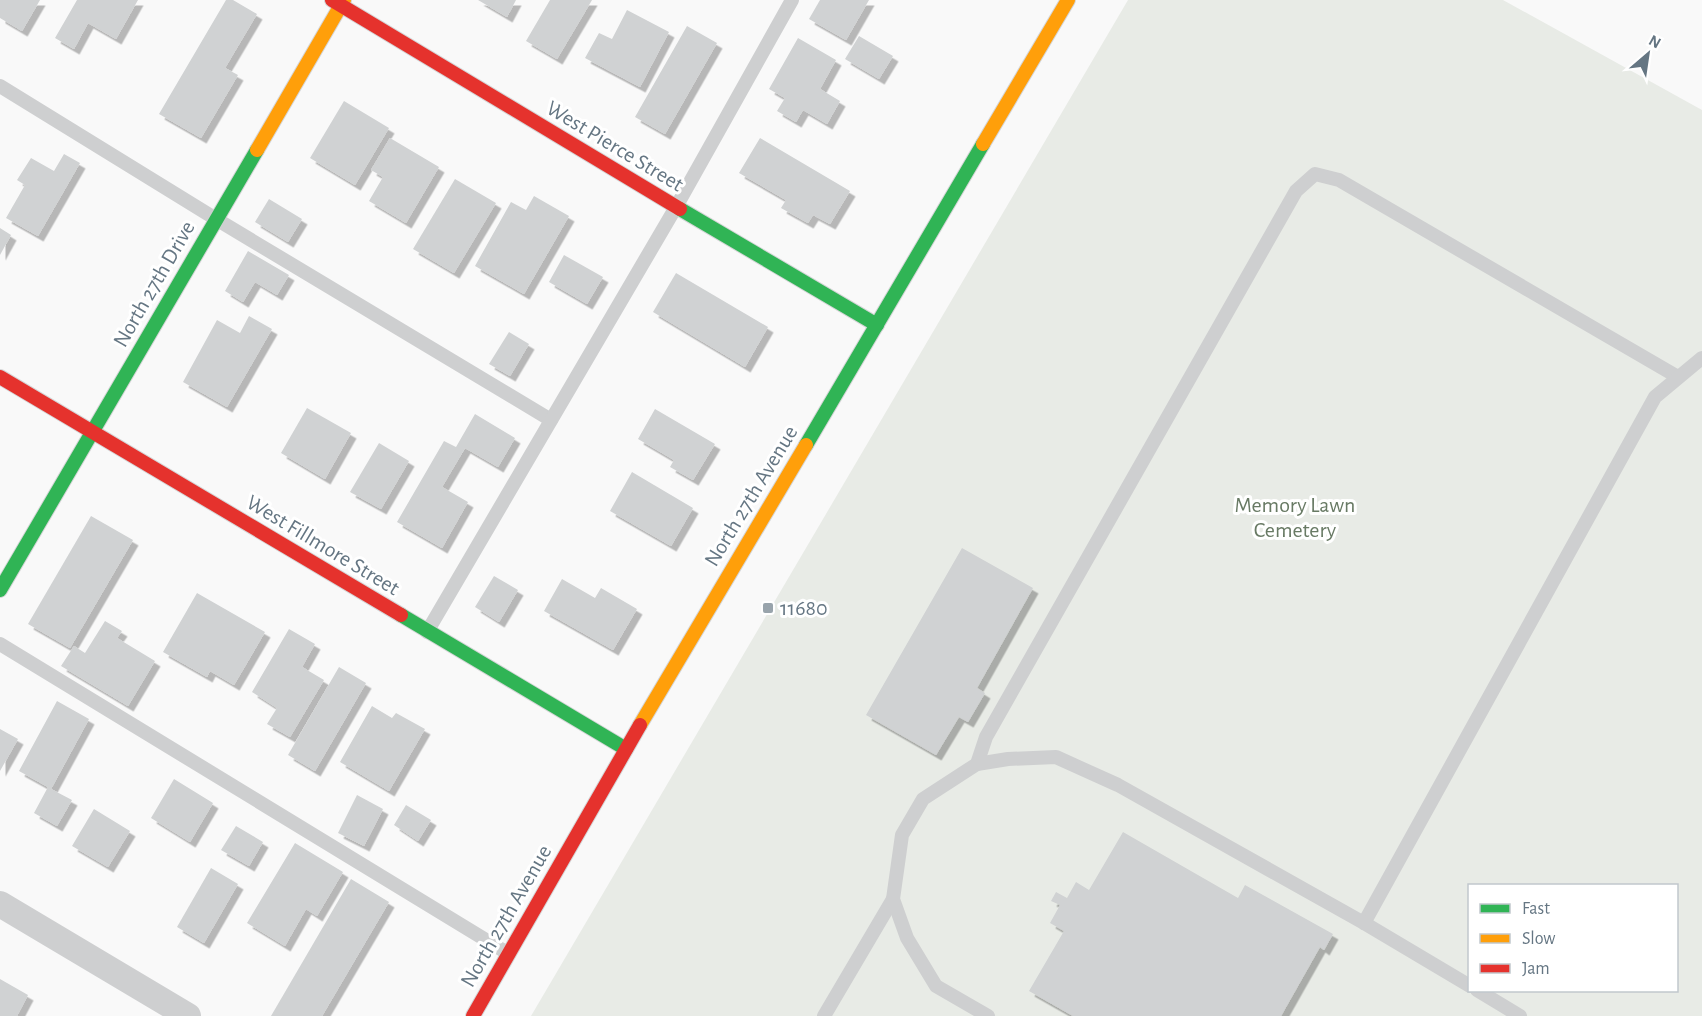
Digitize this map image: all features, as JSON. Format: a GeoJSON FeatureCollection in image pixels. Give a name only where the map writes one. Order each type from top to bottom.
{"type":"FeatureCollection","features":[{"type":"Feature","properties":{"kind":"street","name":"North 27th Avenue"},"geometry":{"type":"LineString","coordinates":[[473,1016],[626,748],[1068,0]]}},
{"type":"Feature","properties":{"kind":"street","name":"West Pierce Street"},"geometry":{"type":"LineString","coordinates":[[339,2],[676,207],[878,325]]}},
{"type":"Feature","properties":{"kind":"street","name":"North 27th Drive"},"geometry":{"type":"LineString","coordinates":[[0,590],[216,219],[339,2]]}},
{"type":"Feature","properties":{"kind":"street","name":"West Fillmore Street"},"geometry":{"type":"LineString","coordinates":[[0,377],[626,748]]}},
{"type":"Feature","properties":{"kind":"street"},"geometry":{"type":"LineString","coordinates":[[0,904],[188,1016]]}},
{"type":"Feature","properties":{"kind":"lane"},"geometry":{"type":"LineString","coordinates":[[427,632],[676,207],[792,0]]}},
{"type":"Feature","properties":{"kind":"lane"},"geometry":{"type":"LineString","coordinates":[[0,86],[551,420]]}},
{"type":"Feature","properties":{"kind":"lane"},"geometry":{"type":"LineString","coordinates":[[977,764],[986,737],[1296,191],[1315,174],[1339,180],[1678,377]]}},
{"type":"Feature","properties":{"kind":"lane"},"geometry":{"type":"LineString","coordinates":[[1364,923],[1655,397],[1702,358]]}},
{"type":"Feature","properties":{"kind":"lane"},"geometry":{"type":"LineString","coordinates":[[0,644],[508,954]]}},
{"type":"Feature","properties":{"kind":"lane"},"geometry":{"type":"LineString","coordinates":[[824,1016],[893,899],[902,835],[922,798],[977,764],[1008,759],[1056,757],[1118,785],[1364,923],[1468,985]]}},
{"type":"Feature","properties":{"kind":"lane"},"geometry":{"type":"LineString","coordinates":[[893,899],[907,938],[936,986],[988,1016]]}},
{"type":"Feature","properties":{"kind":"lane"},"geometry":{"type":"LineString","coordinates":[[1480,992],[1520,1016]]}},
{"type":"Feature","properties":{"kind":"green space","name":"Memory Lawn Cemetery"},"geometry":{"type":"Polygon","coordinates":[[[1128,0],[1503,0],[1702,110],[1702,1016],[531,1016],[1128,0]]]}},
{"type":"Feature","properties":{"kind":"building"},"geometry":{"type":"Polygon","coordinates":[[[0,0],[40,0],[22,31],[0,18],[0,0]]]}},
{"type":"Feature","properties":{"kind":"building"},"geometry":{"type":"Polygon","coordinates":[[[77,0],[138,0],[116,39],[88,23],[74,49],[55,38],[77,0]]]}},
{"type":"Feature","properties":{"kind":"building"},"geometry":{"type":"Polygon","coordinates":[[[226,0],[233,0],[257,14],[225,68],[238,75],[201,138],[159,114],[226,0]]]}},
{"type":"Feature","properties":{"kind":"building"},"geometry":{"type":"Polygon","coordinates":[[[478,0],[516,0],[507,17],[478,0]]]}},
{"type":"Feature","properties":{"kind":"building"},"geometry":{"type":"Polygon","coordinates":[[[550,0],[592,0],[557,59],[526,41],[550,0]]]}},
{"type":"Feature","properties":{"kind":"building"},"geometry":{"type":"Polygon","coordinates":[[[820,0],[869,0],[846,40],[809,19],[820,0]]]}},
{"type":"Feature","properties":{"kind":"building"},"geometry":{"type":"Polygon","coordinates":[[[627,10],[669,32],[640,87],[585,58],[599,33],[612,39],[627,10]]]}},
{"type":"Feature","properties":{"kind":"building"},"geometry":{"type":"Polygon","coordinates":[[[687,26],[717,43],[665,134],[635,117],[687,26]]]}},
{"type":"Feature","properties":{"kind":"building"},"geometry":{"type":"Polygon","coordinates":[[[859,36],[893,56],[879,79],[845,59],[859,36]]]}},
{"type":"Feature","properties":{"kind":"building"},"geometry":{"type":"Polygon","coordinates":[[[798,38],[836,60],[820,89],[840,101],[827,124],[803,110],[796,122],[777,111],[785,98],[769,89],[798,38]]]}},
{"type":"Feature","properties":{"kind":"building"},"geometry":{"type":"Polygon","coordinates":[[[344,101],[389,128],[355,185],[310,158],[344,101]]]}},
{"type":"Feature","properties":{"kind":"building"},"geometry":{"type":"Polygon","coordinates":[[[390,138],[439,167],[406,223],[369,201],[383,177],[371,170],[390,138]]]}},
{"type":"Feature","properties":{"kind":"building"},"geometry":{"type":"Polygon","coordinates":[[[760,138],[850,191],[830,224],[813,215],[808,223],[781,208],[786,200],[739,173],[760,138]]]}},
{"type":"Feature","properties":{"kind":"building"},"geometry":{"type":"Polygon","coordinates":[[[64,154],[80,163],[38,236],[6,218],[25,185],[17,180],[31,158],[54,171],[64,154]]]}},
{"type":"Feature","properties":{"kind":"building"},"geometry":{"type":"Polygon","coordinates":[[[455,179],[496,203],[454,273],[413,249],[455,179]]]}},
{"type":"Feature","properties":{"kind":"building"},"geometry":{"type":"Polygon","coordinates":[[[534,196],[569,216],[524,294],[475,266],[511,202],[526,210],[534,196]]]}},
{"type":"Feature","properties":{"kind":"building"},"geometry":{"type":"Polygon","coordinates":[[[269,199],[302,219],[288,242],[255,222],[269,199]]]}},
{"type":"Feature","properties":{"kind":"building"},"geometry":{"type":"Polygon","coordinates":[[[0,228],[11,235],[0,255],[0,228]]]}},
{"type":"Feature","properties":{"kind":"building"},"geometry":{"type":"Polygon","coordinates":[[[248,251],[289,275],[277,295],[255,282],[243,302],[225,291],[248,251]]]}},
{"type":"Feature","properties":{"kind":"building"},"geometry":{"type":"Polygon","coordinates":[[[564,255],[603,277],[587,304],[549,282],[564,255]]]}},
{"type":"Feature","properties":{"kind":"building"},"geometry":{"type":"Polygon","coordinates":[[[676,273],[768,327],[745,367],[653,312],[676,273]]]}},
{"type":"Feature","properties":{"kind":"building"},"geometry":{"type":"Polygon","coordinates":[[[249,316],[272,329],[227,407],[183,382],[217,320],[240,333],[249,316]]]}},
{"type":"Feature","properties":{"kind":"building"},"geometry":{"type":"Polygon","coordinates":[[[509,332],[529,344],[510,376],[489,364],[509,332]]]}},
{"type":"Feature","properties":{"kind":"building"},"geometry":{"type":"Polygon","coordinates":[[[307,408],[351,433],[325,479],[281,453],[307,408]]]}},
{"type":"Feature","properties":{"kind":"building"},"geometry":{"type":"Polygon","coordinates":[[[655,409],[715,444],[693,480],[670,467],[674,460],[638,439],[655,409]]]}},
{"type":"Feature","properties":{"kind":"building"},"geometry":{"type":"Polygon","coordinates":[[[475,414],[515,438],[498,467],[465,448],[442,487],[468,502],[442,548],[397,522],[444,441],[456,447],[475,414]]]}},
{"type":"Feature","properties":{"kind":"building"},"geometry":{"type":"Polygon","coordinates":[[[379,443],[409,461],[381,509],[350,492],[379,443]]]}},
{"type":"Feature","properties":{"kind":"building"},"geometry":{"type":"Polygon","coordinates":[[[632,472],[693,508],[671,546],[610,511],[632,472]]]}},
{"type":"Feature","properties":{"kind":"building"},"geometry":{"type":"Polygon","coordinates":[[[91,516],[133,540],[70,648],[28,624],[91,516]]]}},
{"type":"Feature","properties":{"kind":"building"},"geometry":{"type":"Polygon","coordinates":[[[962,548],[1033,588],[977,688],[985,693],[968,722],[959,717],[936,755],[866,715],[962,548]]]}},
{"type":"Feature","properties":{"kind":"building"},"geometry":{"type":"Polygon","coordinates":[[[494,576],[518,590],[499,622],[475,607],[494,576]]]}},
{"type":"Feature","properties":{"kind":"building"},"geometry":{"type":"Polygon","coordinates":[[[562,579],[595,598],[601,588],[637,609],[613,650],[544,611],[562,579]]]}},
{"type":"Feature","properties":{"kind":"building"},"geometry":{"type":"Polygon","coordinates":[[[197,593],[265,632],[234,685],[210,671],[207,677],[163,652],[197,593]]]}},
{"type":"Feature","properties":{"kind":"building"},"geometry":{"type":"Polygon","coordinates":[[[105,621],[122,631],[117,638],[155,661],[128,706],[61,666],[74,646],[85,653],[105,621]]]}},
{"type":"Feature","properties":{"kind":"building"},"geometry":{"type":"Polygon","coordinates":[[[289,629],[315,644],[302,667],[324,680],[290,737],[267,724],[277,708],[252,692],[289,629]]]}},
{"type":"Feature","properties":{"kind":"building"},"geometry":{"type":"Polygon","coordinates":[[[339,667],[366,683],[315,771],[288,755],[339,667]]]}},
{"type":"Feature","properties":{"kind":"building"},"geometry":{"type":"Polygon","coordinates":[[[57,701],[89,719],[51,789],[72,800],[57,826],[34,813],[48,787],[19,771],[57,701]]]}},
{"type":"Feature","properties":{"kind":"building"},"geometry":{"type":"Polygon","coordinates":[[[372,706],[392,718],[396,713],[425,729],[389,791],[340,762],[372,706]]]}},
{"type":"Feature","properties":{"kind":"building"},"geometry":{"type":"Polygon","coordinates":[[[0,729],[18,739],[0,771],[0,729]]]}},
{"type":"Feature","properties":{"kind":"building"},"geometry":{"type":"Polygon","coordinates":[[[174,779],[213,803],[190,842],[151,818],[174,779]]]}},
{"type":"Feature","properties":{"kind":"building"},"geometry":{"type":"Polygon","coordinates":[[[357,795],[383,809],[364,846],[338,833],[357,795]]]}},
{"type":"Feature","properties":{"kind":"building"},"geometry":{"type":"Polygon","coordinates":[[[406,805],[431,820],[418,841],[394,825],[406,805]]]}},
{"type":"Feature","properties":{"kind":"building"},"geometry":{"type":"Polygon","coordinates":[[[94,809],[130,831],[108,867],[72,846],[94,809]]]}},
{"type":"Feature","properties":{"kind":"building"},"geometry":{"type":"Polygon","coordinates":[[[236,826],[263,842],[249,866],[221,850],[236,826]]]}},
{"type":"Feature","properties":{"kind":"building"},"geometry":{"type":"Polygon","coordinates":[[[1123,832],[1238,898],[1245,885],[1333,934],[1324,950],[1320,947],[1281,1016],[1073,1016],[1029,991],[1064,931],[1050,923],[1060,905],[1051,901],[1056,892],[1067,898],[1076,882],[1089,890],[1123,832]]]}},
{"type":"Feature","properties":{"kind":"building"},"geometry":{"type":"Polygon","coordinates":[[[295,843],[343,872],[317,916],[306,909],[285,946],[247,923],[295,843]]]}},
{"type":"Feature","properties":{"kind":"building"},"geometry":{"type":"Polygon","coordinates":[[[211,868],[238,884],[204,943],[177,927],[211,868]]]}},
{"type":"Feature","properties":{"kind":"building"},"geometry":{"type":"Polygon","coordinates":[[[351,879],[389,902],[322,1016],[271,1016],[351,879]]]}},
{"type":"Feature","properties":{"kind":"building"},"geometry":{"type":"Polygon","coordinates":[[[0,979],[28,995],[17,1016],[0,1016],[0,979]]]}},
{"type":"Feature","properties":{"kind":"traffic: fast"},"geometry":{"type":"LineString","coordinates":[[806,445],[983,144]]}},
{"type":"Feature","properties":{"kind":"traffic: fast"},"geometry":{"type":"LineString","coordinates":[[0,590],[257,150]]}},
{"type":"Feature","properties":{"kind":"traffic: fast"},"geometry":{"type":"LineString","coordinates":[[680,209],[877,325]]}},
{"type":"Feature","properties":{"kind":"traffic: fast"},"geometry":{"type":"LineString","coordinates":[[401,615],[626,749]]}},
{"type":"Feature","properties":{"kind":"traffic: slow"},"geometry":{"type":"LineString","coordinates":[[257,150],[344,0]]}},
{"type":"Feature","properties":{"kind":"traffic: slow"},"geometry":{"type":"LineString","coordinates":[[983,144],[1068,0]]}},
{"type":"Feature","properties":{"kind":"traffic: slow"},"geometry":{"type":"LineString","coordinates":[[640,725],[806,445]]}},
{"type":"Feature","properties":{"kind":"traffic: jam"},"geometry":{"type":"LineString","coordinates":[[332,0],[680,209]]}},
{"type":"Feature","properties":{"kind":"traffic: jam"},"geometry":{"type":"LineString","coordinates":[[0,377],[401,615]]}},
{"type":"Feature","properties":{"kind":"traffic: jam"},"geometry":{"type":"LineString","coordinates":[[473,1016],[640,725]]}},
{"type":"Feature","properties":{"kind":"place","name":"11680"},"geometry":{"type":"Point","coordinates":[768,608]}}]}
